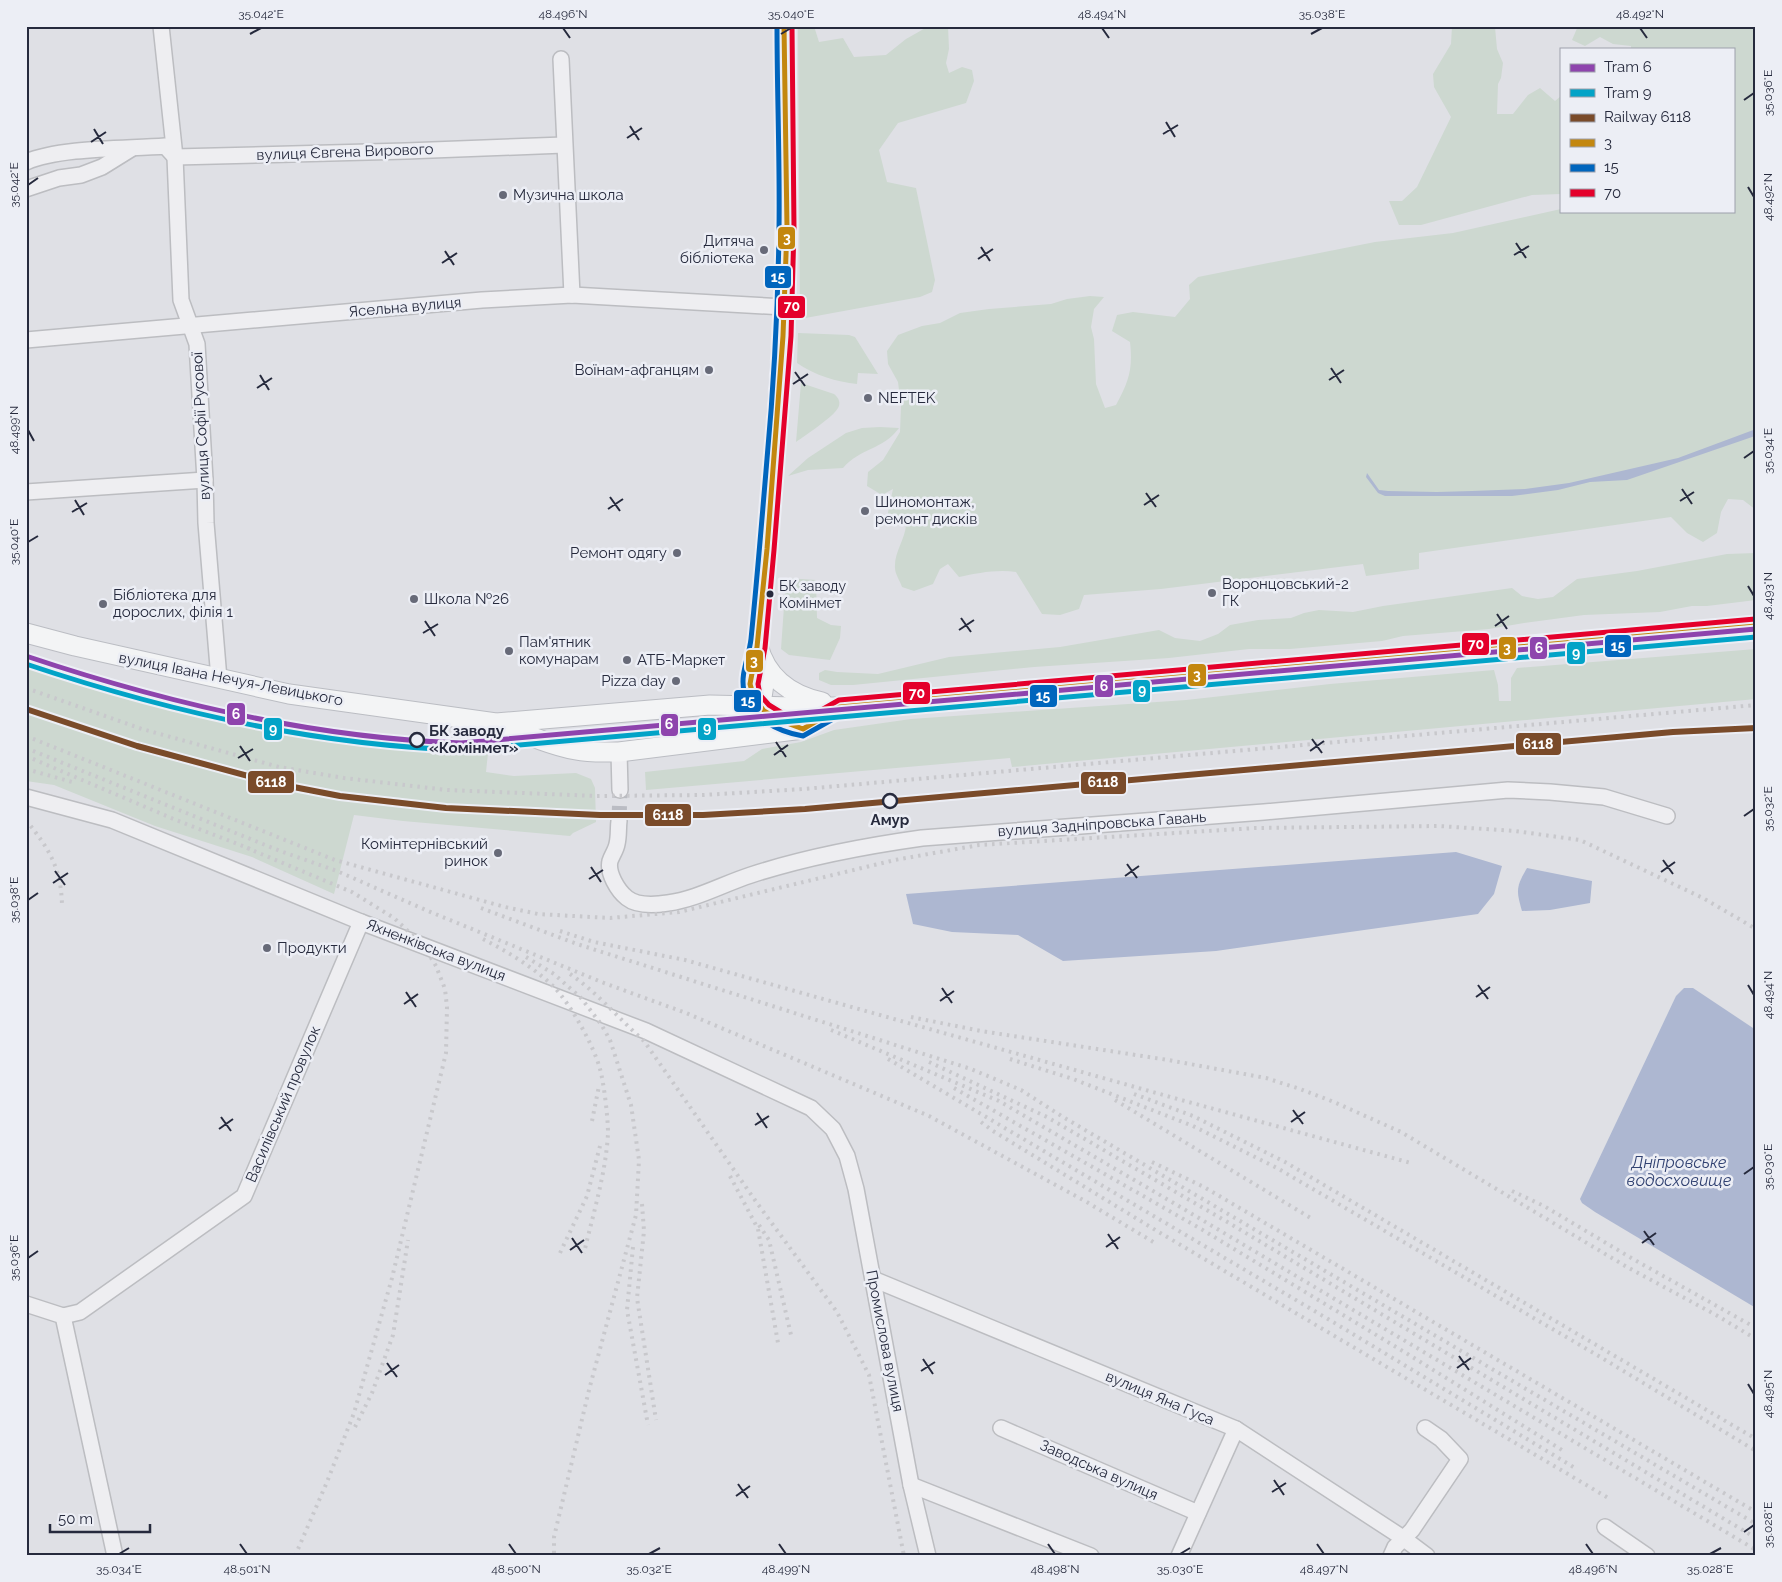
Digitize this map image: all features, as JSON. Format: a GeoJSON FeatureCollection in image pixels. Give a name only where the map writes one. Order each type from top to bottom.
{"type":"FeatureCollection","features":[{"type":"Feature","properties":{"kind":"main road"},"geometry":{"type":"LineString","coordinates":[[721,740],[738,730],[760,707],[765,685],[760,651],[784,307],[786,167],[784,26]]}},
{"type":"Feature","properties":{"kind":"main road","name":"вулиця Івана Нечуя-Левицького"},"geometry":{"type":"LineString","coordinates":[[26,633],[74,646],[289,694],[496,722],[710,705],[840,707],[1756,626]]}},
{"type":"Feature","properties":{"kind":"main road"},"geometry":{"type":"LineString","coordinates":[[760,651],[751,676],[751,691],[760,707],[771,716],[803,729]]}},
{"type":"Feature","properties":{"kind":"main road"},"geometry":{"type":"LineString","coordinates":[[760,651],[770,674],[783,684],[799,694],[840,707]]}},
{"type":"Feature","properties":{"kind":"main road"},"geometry":{"type":"LineString","coordinates":[[710,705],[730,695],[751,676]]}},
{"type":"Feature","properties":{"kind":"main road","name":"вулиця Івана Нечуя-Левицького"},"geometry":{"type":"LineString","coordinates":[[496,722],[556,745],[593,752],[619,752],[803,729],[840,707]]}},
{"type":"Feature","properties":{"kind":"street","name":"вулиця Софії Русової"},"geometry":{"type":"LineString","coordinates":[[161,26],[175,157],[181,300],[197,344],[206,523],[219,679]]}},
{"type":"Feature","properties":{"kind":"street"},"geometry":{"type":"LineString","coordinates":[[561,59],[572,295]]}},
{"type":"Feature","properties":{"kind":"street","name":"вулиця Євгена Вирового"},"geometry":{"type":"LineString","coordinates":[[26,162],[36,158],[76,152],[165,146],[175,157],[564,145]]}},
{"type":"Feature","properties":{"kind":"street","name":"вулиця Євгена Вирового"},"geometry":{"type":"LineString","coordinates":[[26,189],[59,178],[81,175],[102,167],[131,148]]}},
{"type":"Feature","properties":{"kind":"street","name":"Ясельна вулиця"},"geometry":{"type":"LineString","coordinates":[[26,340],[482,300],[572,295],[784,307]]}},
{"type":"Feature","properties":{"kind":"street"},"geometry":{"type":"LineString","coordinates":[[26,492],[205,480]]}},
{"type":"Feature","properties":{"kind":"street"},"geometry":{"type":"LineString","coordinates":[[619,752],[620,790]]}},
{"type":"Feature","properties":{"kind":"street","name":"вулиця Задніпровська Гавань"},"geometry":{"type":"LineString","coordinates":[[619,821],[617,843],[610,862],[615,884],[626,898],[646,904],[668,903],[697,895],[750,875],[866,846],[922,838],[1264,812],[1508,790],[1604,797],[1667,816]]}},
{"type":"Feature","properties":{"kind":"street","name":"Яхненківська вулиця"},"geometry":{"type":"LineString","coordinates":[[26,797],[112,820],[361,922],[646,1031],[811,1108],[833,1129]]}},
{"type":"Feature","properties":{"kind":"street","name":"Василівський провулок"},"geometry":{"type":"LineString","coordinates":[[64,1316],[80,1312],[244,1196],[361,922]]}},
{"type":"Feature","properties":{"kind":"street","name":"Промислова вулиця"},"geometry":{"type":"LineString","coordinates":[[833,1129],[847,1156],[856,1189],[911,1485],[928,1556]]}},
{"type":"Feature","properties":{"kind":"street","name":"вулиця Яна Гуса"},"geometry":{"type":"LineString","coordinates":[[873,1279],[1236,1429],[1403,1538],[1427,1556]]}},
{"type":"Feature","properties":{"kind":"street"},"geometry":{"type":"LineString","coordinates":[[26,1304],[64,1316],[115,1556]]}},
{"type":"Feature","properties":{"kind":"street","name":"Заводська вулиця"},"geometry":{"type":"LineString","coordinates":[[1001,1428],[1198,1513]]}},
{"type":"Feature","properties":{"kind":"street"},"geometry":{"type":"LineString","coordinates":[[1390,1556],[1395,1546],[1412,1530],[1460,1459],[1441,1439],[1426,1428]]}},
{"type":"Feature","properties":{"kind":"street"},"geometry":{"type":"LineString","coordinates":[[1179,1556],[1236,1429]]}},
{"type":"Feature","properties":{"kind":"street"},"geometry":{"type":"LineString","coordinates":[[911,1485],[1091,1556]]}},
{"type":"Feature","properties":{"kind":"street"},"geometry":{"type":"LineString","coordinates":[[1605,1527],[1647,1556]]}},
{"type":"Feature","properties":{"kind":"shaded area"},"geometry":{"type":"Polygon","coordinates":[[[798,26],[814,26],[819,42],[843,38],[854,57],[886,55],[906,39],[929,26],[948,26],[949,49],[946,63],[949,73],[962,67],[972,70],[974,81],[966,103],[898,123],[879,150],[887,182],[916,188],[935,280],[932,292],[920,297],[800,319],[798,26]]]}},
{"type":"Feature","properties":{"kind":"shaded area"},"geometry":{"type":"Polygon","coordinates":[[[1452,26],[1497,26],[1495,27],[1497,49],[1503,63],[1501,78],[1498,84],[1497,114],[1513,114],[1528,95],[1540,88],[1555,101],[1560,97],[1560,194],[1532,195],[1421,225],[1399,225],[1389,201],[1402,201],[1417,187],[1451,117],[1434,87],[1433,74],[1451,44],[1452,26]]]}},
{"type":"Feature","properties":{"kind":"shaded area"},"geometry":{"type":"Polygon","coordinates":[[[1578,26],[1756,26],[1756,510],[1743,500],[1728,499],[1721,512],[1717,533],[1703,542],[1687,533],[1671,517],[1419,553],[1419,569],[1366,576],[1363,564],[1161,589],[1084,595],[1079,609],[1060,615],[1042,614],[1016,572],[995,571],[959,577],[948,564],[940,569],[933,584],[914,591],[902,587],[896,573],[895,562],[906,525],[886,522],[893,489],[882,495],[867,486],[868,472],[883,460],[900,432],[901,406],[898,382],[888,364],[887,351],[898,335],[922,326],[940,323],[960,313],[1051,304],[1067,299],[1090,296],[1104,297],[1094,309],[1091,327],[1094,339],[1096,384],[1105,408],[1116,405],[1127,382],[1131,360],[1130,342],[1112,331],[1117,315],[1133,312],[1175,317],[1190,299],[1189,285],[1198,277],[1375,242],[1453,233],[1560,209],[1560,212],[1734,212],[1734,48],[1631,48],[1631,46],[1613,44],[1600,37],[1585,46],[1572,40],[1578,26]]]}},
{"type":"Feature","properties":{"kind":"shaded area"},"geometry":{"type":"Polygon","coordinates":[[[798,333],[849,335],[855,337],[878,374],[858,373],[857,384],[834,380],[811,371],[797,363],[798,333]]]}},
{"type":"Feature","properties":{"kind":"shaded area"},"geometry":{"type":"Polygon","coordinates":[[[801,383],[834,394],[839,404],[831,416],[796,442],[801,383]]]}},
{"type":"Feature","properties":{"kind":"shaded area"},"geometry":{"type":"Polygon","coordinates":[[[862,428],[899,428],[886,441],[857,456],[843,468],[808,470],[788,476],[808,458],[846,433],[862,428]]]}},
{"type":"Feature","properties":{"kind":"shaded area"},"geometry":{"type":"Polygon","coordinates":[[[1756,553],[1756,600],[1692,606],[1660,612],[1584,615],[1489,629],[1403,636],[1382,641],[1290,649],[1249,649],[1169,658],[1034,667],[853,685],[831,685],[819,680],[819,673],[825,670],[878,674],[949,657],[1060,647],[1159,630],[1175,638],[1200,641],[1218,634],[1230,625],[1258,620],[1291,618],[1319,610],[1353,612],[1512,588],[1522,596],[1538,599],[1553,597],[1577,579],[1637,571],[1727,554],[1756,553]]]}},
{"type":"Feature","properties":{"kind":"shaded area"},"geometry":{"type":"Polygon","coordinates":[[[786,578],[816,580],[817,618],[831,625],[841,626],[840,638],[830,660],[789,655],[781,649],[786,578]]]}},
{"type":"Feature","properties":{"kind":"shaded area"},"geometry":{"type":"Polygon","coordinates":[[[1756,649],[1756,699],[1012,767],[1010,758],[646,790],[645,772],[744,761],[762,749],[801,742],[834,730],[911,719],[1186,700],[1330,684],[1494,670],[1498,685],[1499,701],[1511,701],[1511,678],[1517,668],[1756,649]]]}},
{"type":"Feature","properties":{"kind":"shaded area"},"geometry":{"type":"Polygon","coordinates":[[[26,657],[117,689],[272,726],[488,753],[486,772],[514,776],[576,773],[591,779],[595,788],[596,822],[570,836],[354,815],[334,894],[252,857],[155,826],[54,785],[26,781],[26,657]]]}},
{"type":"Feature","properties":{"kind":"water"},"geometry":{"type":"Polygon","coordinates":[[[1756,429],[1755,436],[1627,480],[1590,482],[1558,490],[1512,496],[1385,496],[1378,493],[1366,477],[1367,473],[1379,490],[1388,491],[1437,492],[1525,489],[1569,483],[1678,458],[1756,429]]]}},
{"type":"Feature","properties":{"kind":"water"},"geometry":{"type":"Polygon","coordinates":[[[1456,852],[1502,866],[1494,894],[1478,914],[1216,951],[1063,961],[1018,935],[952,932],[913,924],[906,894],[1456,852]]]}},
{"type":"Feature","properties":{"kind":"water"},"geometry":{"type":"Polygon","coordinates":[[[1527,868],[1592,881],[1590,903],[1550,910],[1522,911],[1518,889],[1527,868]]]}},
{"type":"Feature","properties":{"kind":"water","name":"Дніпровське водосховище"},"geometry":{"type":"Polygon","coordinates":[[[1684,988],[1693,988],[1756,1030],[1756,1308],[1595,1212],[1582,1203],[1580,1199],[1676,996],[1684,988]]]}},
{"type":"Feature","properties":{"kind":"tunnel"},"geometry":{"type":"LineString","coordinates":[[619,821],[620,790]]}},
{"type":"Feature","properties":{"kind":"railway"},"geometry":{"type":"LineString","coordinates":[[26,688],[142,729],[279,767],[344,778],[447,790],[597,796],[703,795],[804,789],[1756,705]]}},
{"type":"Feature","properties":{"kind":"railway"},"geometry":{"type":"LineString","coordinates":[[26,736],[335,860],[505,907],[538,914],[610,918],[679,912],[895,860],[979,845],[1256,828],[1439,826],[1515,831],[1580,840],[1703,898],[1756,929]]}},
{"type":"Feature","properties":{"kind":"railway"},"geometry":{"type":"LineString","coordinates":[[26,748],[280,851],[337,871],[428,911],[604,983],[686,1013],[929,1116],[1085,1201],[1155,1243]]}},
{"type":"Feature","properties":{"kind":"railway"},"geometry":{"type":"LineString","coordinates":[[26,756],[176,820],[253,850]]}},
{"type":"Feature","properties":{"kind":"railway"},"geometry":{"type":"LineString","coordinates":[[26,769],[72,782]]}},
{"type":"Feature","properties":{"kind":"railway"},"geometry":{"type":"LineString","coordinates":[[26,820],[52,859],[59,880],[62,905]]}},
{"type":"Feature","properties":{"kind":"railway"},"geometry":{"type":"LineString","coordinates":[[247,848],[352,892],[394,918],[423,945],[436,966],[445,989],[447,1007],[446,1053],[392,1278],[354,1413],[295,1556]]}},
{"type":"Feature","properties":{"kind":"railway"},"geometry":{"type":"LineString","coordinates":[[481,908],[577,944],[971,1069],[1021,1090],[1063,1117],[1756,1524]]}},
{"type":"Feature","properties":{"kind":"railway"},"geometry":{"type":"LineString","coordinates":[[560,931],[594,942],[685,960],[1411,1163]]}},
{"type":"Feature","properties":{"kind":"railway"},"geometry":{"type":"LineString","coordinates":[[483,939],[520,960],[553,986],[574,1014],[597,1060],[604,1091],[608,1133],[607,1148],[602,1178],[584,1253]]}},
{"type":"Feature","properties":{"kind":"railway"},"geometry":{"type":"LineString","coordinates":[[526,957],[554,974],[581,998],[601,1024],[610,1040],[631,1105],[639,1160],[636,1215],[589,1390],[554,1537],[554,1556]]}},
{"type":"Feature","properties":{"kind":"railway"},"geometry":{"type":"LineString","coordinates":[[570,974],[599,998],[644,1041],[757,1203],[837,1312],[869,1375],[904,1556]]}},
{"type":"Feature","properties":{"kind":"railway"},"geometry":{"type":"LineString","coordinates":[[911,1017],[981,1031],[1168,1060],[1266,1078],[1300,1089],[1401,1132],[1627,1267],[1756,1339]]}},
{"type":"Feature","properties":{"kind":"railway"},"geometry":{"type":"LineString","coordinates":[[831,1030],[999,1101],[1756,1550]]}},
{"type":"Feature","properties":{"kind":"railway"},"geometry":{"type":"LineString","coordinates":[[888,1059],[1328,1319],[1575,1468]]}},
{"type":"Feature","properties":{"kind":"railway"},"geometry":{"type":"LineString","coordinates":[[1010,1059],[1073,1079],[1193,1126],[1277,1168],[1597,1355],[1756,1451]]}},
{"type":"Feature","properties":{"kind":"railway"},"geometry":{"type":"LineString","coordinates":[[929,1062],[1047,1117],[1229,1223],[1756,1538]]}},
{"type":"Feature","properties":{"kind":"railway"},"geometry":{"type":"LineString","coordinates":[[592,1121],[599,1086]]}},
{"type":"Feature","properties":{"kind":"railway"},"geometry":{"type":"LineString","coordinates":[[954,1088],[1201,1229],[1562,1450]]}},
{"type":"Feature","properties":{"kind":"railway"},"geometry":{"type":"LineString","coordinates":[[1134,1094],[1193,1116],[1285,1162],[1756,1439]]}},
{"type":"Feature","properties":{"kind":"railway"},"geometry":{"type":"LineString","coordinates":[[1115,1100],[1314,1220]]}},
{"type":"Feature","properties":{"kind":"railway"},"geometry":{"type":"LineString","coordinates":[[981,1122],[1157,1231],[1610,1499]]}},
{"type":"Feature","properties":{"kind":"railway"},"geometry":{"type":"LineString","coordinates":[[560,1253],[587,1196],[600,1146]]}},
{"type":"Feature","properties":{"kind":"railway"},"geometry":{"type":"LineString","coordinates":[[1152,1162],[1204,1187],[1756,1512]]}},
{"type":"Feature","properties":{"kind":"railway"},"geometry":{"type":"LineString","coordinates":[[730,1176],[758,1229],[778,1343]]}},
{"type":"Feature","properties":{"kind":"railway"},"geometry":{"type":"LineString","coordinates":[[1512,1191],[1544,1206],[1633,1259],[1756,1328]]}},
{"type":"Feature","properties":{"kind":"railway"},"geometry":{"type":"LineString","coordinates":[[642,1204],[644,1231],[637,1298],[656,1420]]}},
{"type":"Feature","properties":{"kind":"railway"},"geometry":{"type":"LineString","coordinates":[[759,1225],[769,1240],[791,1335]]}},
{"type":"Feature","properties":{"kind":"railway"},"geometry":{"type":"LineString","coordinates":[[355,1427],[372,1393],[393,1335],[408,1240]]}},
{"type":"Feature","properties":{"kind":"railway"},"geometry":{"type":"LineString","coordinates":[[633,1247],[627,1310],[648,1425]]}},
{"type":"Feature","properties":{"kind":"tram line","name":"6"},"geometry":{"type":"LineString","coordinates":[[26,656],[132,689],[240,715],[350,734],[461,743],[1756,629]]}},
{"type":"Feature","properties":{"kind":"tram line","name":"9"},"geometry":{"type":"LineString","coordinates":[[26,664],[132,697],[240,723],[350,741],[461,750],[1756,637]]}},
{"type":"Feature","properties":{"kind":"rail line","name":"6118"},"geometry":{"type":"LineString","coordinates":[[26,709],[137,746],[278,784],[340,796],[446,808],[600,815],[703,815],[805,809],[1673,732],[1756,728]]}},
{"type":"Feature","properties":{"kind":"transit line","name":"15"},"geometry":{"type":"LineString","coordinates":[[777,26],[778,287],[769,430],[753,617],[750,646],[743,678],[747,701],[752,709],[766,722],[784,731],[803,736],[842,714],[1756,634]]}},
{"type":"Feature","properties":{"kind":"transit line","name":"3"},"geometry":{"type":"LineString","coordinates":[[784,26],[787,228],[783,336],[767,549],[757,647],[750,684],[754,698],[764,711],[779,720],[803,729],[840,707],[1756,626]]}},
{"type":"Feature","properties":{"kind":"transit line","name":"70"},"geometry":{"type":"LineString","coordinates":[[792,26],[794,228],[791,336],[765,648],[758,684],[760,695],[769,705],[782,713],[802,721],[839,700],[1755,619]]}},
{"type":"Feature","properties":{"kind":"place","name":"Музична школа"},"geometry":{"type":"Point","coordinates":[503,195]}},
{"type":"Feature","properties":{"kind":"place","name":"Дитяча бібліотека"},"geometry":{"type":"Point","coordinates":[764,250]}},
{"type":"Feature","properties":{"kind":"place","name":"Воїнам-афганцям"},"geometry":{"type":"Point","coordinates":[709,370]}},
{"type":"Feature","properties":{"kind":"place","name":"NEFTEK"},"geometry":{"type":"Point","coordinates":[868,398]}},
{"type":"Feature","properties":{"kind":"place","name":"Шиномонтаж, ремонт дисків"},"geometry":{"type":"Point","coordinates":[865,511]}},
{"type":"Feature","properties":{"kind":"place","name":"Ремонт одягу"},"geometry":{"type":"Point","coordinates":[677,553]}},
{"type":"Feature","properties":{"kind":"place","name":"Воронцовський-2 ГК"},"geometry":{"type":"Point","coordinates":[1212,593]}},
{"type":"Feature","properties":{"kind":"place","name":"БК заводу Комінмет"},"geometry":{"type":"Point","coordinates":[770,594]}},
{"type":"Feature","properties":{"kind":"place","name":"Школа №26"},"geometry":{"type":"Point","coordinates":[414,599]}},
{"type":"Feature","properties":{"kind":"place","name":"Бiблiотека для дорослих, фiлiя 1"},"geometry":{"type":"Point","coordinates":[103,604]}},
{"type":"Feature","properties":{"kind":"place","name":"Пам'ятник комунарам"},"geometry":{"type":"Point","coordinates":[509,651]}},
{"type":"Feature","properties":{"kind":"place","name":"АТБ-Маркет"},"geometry":{"type":"Point","coordinates":[627,660]}},
{"type":"Feature","properties":{"kind":"place","name":"Pizza day"},"geometry":{"type":"Point","coordinates":[676,681]}},
{"type":"Feature","properties":{"kind":"place","name":"БК заводу «Комінмет»"},"geometry":{"type":"Point","coordinates":[417,740]}},
{"type":"Feature","properties":{"kind":"place","name":"Амур"},"geometry":{"type":"Point","coordinates":[890,801]}},
{"type":"Feature","properties":{"kind":"place","name":"Комінтернівський ринок"},"geometry":{"type":"Point","coordinates":[498,853]}},
{"type":"Feature","properties":{"kind":"place","name":"Продукти"},"geometry":{"type":"Point","coordinates":[267,948]}}]}
